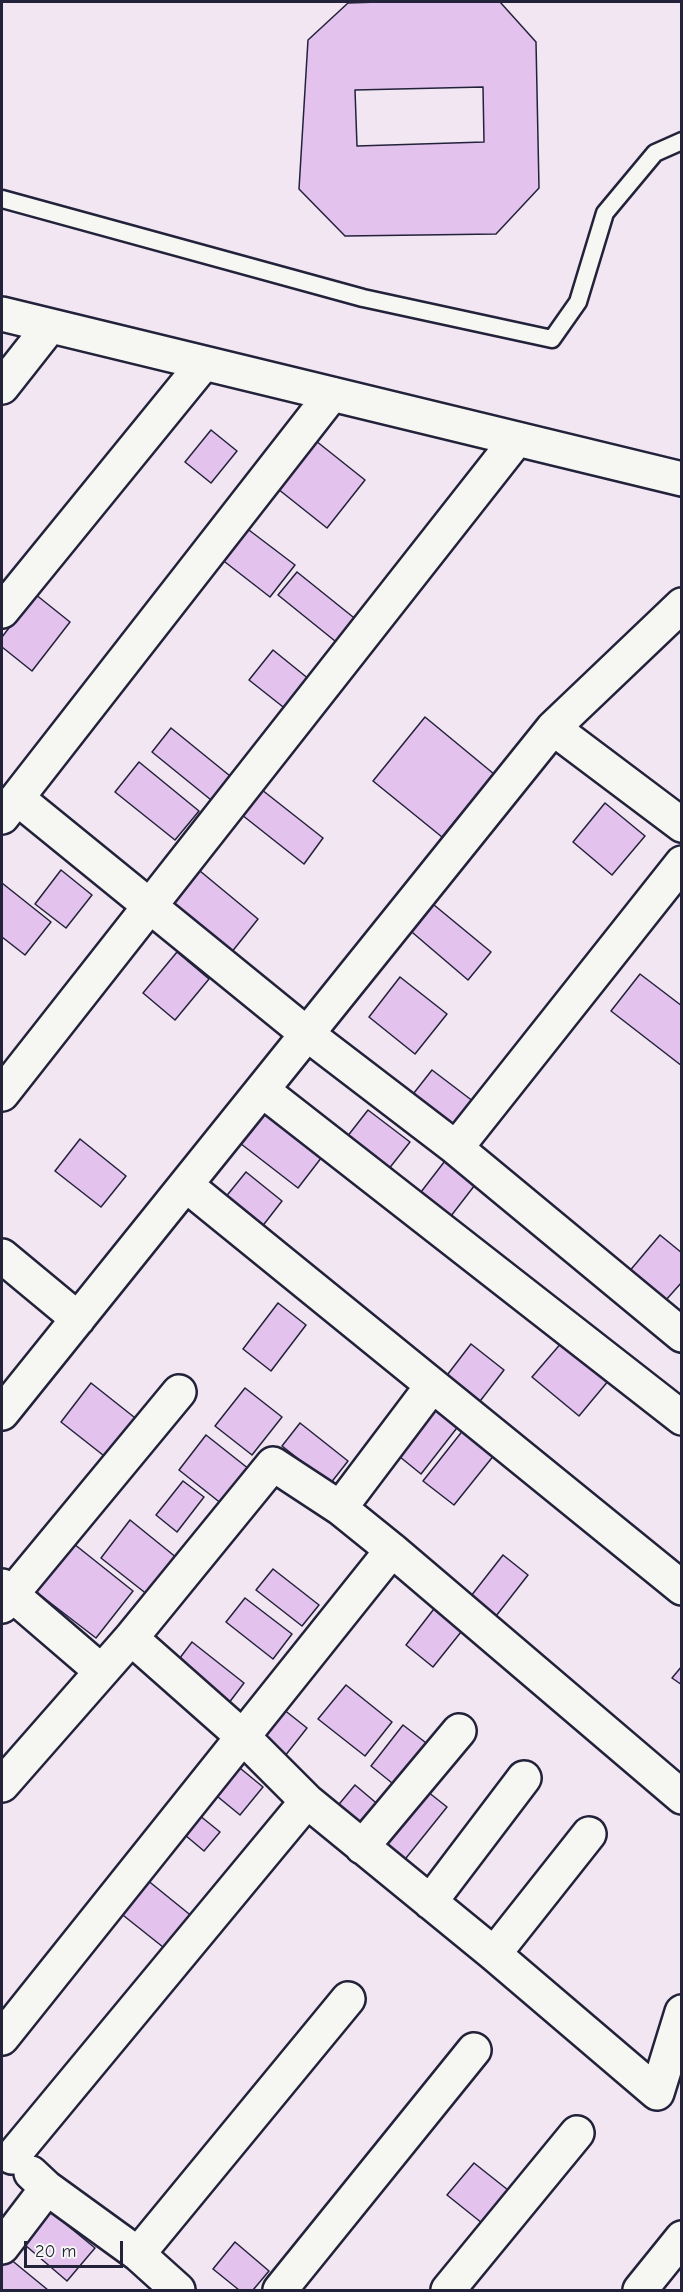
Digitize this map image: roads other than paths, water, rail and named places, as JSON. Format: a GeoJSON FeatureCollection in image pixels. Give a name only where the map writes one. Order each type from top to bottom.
{"type":"FeatureCollection","features":[{"type":"Feature","properties":{"kind":"street"},"geometry":{"type":"LineString","coordinates":[[2,314],[681,479]]}},
{"type":"Feature","properties":{"kind":"street"},"geometry":{"type":"LineString","coordinates":[[2,387],[50,326]]}},
{"type":"Feature","properties":{"kind":"street"},"geometry":{"type":"LineString","coordinates":[[2,611],[204,363]]}},
{"type":"Feature","properties":{"kind":"street"},"geometry":{"type":"LineString","coordinates":[[332,394],[9,807],[150,906],[307,1034],[456,1148],[681,1335]]}},
{"type":"Feature","properties":{"kind":"street"},"geometry":{"type":"LineString","coordinates":[[2,1094],[517,439]]}},
{"type":"Feature","properties":{"kind":"street"},"geometry":{"type":"LineString","coordinates":[[2,1413],[553,728],[681,604]]}},
{"type":"Feature","properties":{"kind":"street"},"geometry":{"type":"LineString","coordinates":[[553,728],[681,825]]}},
{"type":"Feature","properties":{"kind":"street"},"geometry":{"type":"LineString","coordinates":[[456,1148],[681,863]]}},
{"type":"Feature","properties":{"kind":"street"},"geometry":{"type":"LineString","coordinates":[[262,1090],[681,1418]]}},
{"type":"Feature","properties":{"kind":"street"},"geometry":{"type":"LineString","coordinates":[[186,1185],[681,1588]]}},
{"type":"Feature","properties":{"kind":"street"},"geometry":{"type":"LineString","coordinates":[[2,1256],[78,1319]]}},
{"type":"Feature","properties":{"kind":"street"},"geometry":{"type":"LineString","coordinates":[[340,1508],[432,1386]]}},
{"type":"Feature","properties":{"kind":"street"},"geometry":{"type":"LineString","coordinates":[[101,1671],[4,1595],[179,1392]]}},
{"type":"Feature","properties":{"kind":"street"},"geometry":{"type":"LineString","coordinates":[[2,1785],[131,1638],[273,1464],[340,1508],[392,1550],[681,1797]]}},
{"type":"Feature","properties":{"kind":"street"},"geometry":{"type":"LineString","coordinates":[[2,2038],[392,1550]]}},
{"type":"Feature","properties":{"kind":"street"},"geometry":{"type":"LineString","coordinates":[[131,1638],[243,1737],[307,1801],[494,1954],[657,2093],[681,2012]]}},
{"type":"Feature","properties":{"kind":"street"},"geometry":{"type":"LineString","coordinates":[[362,1847],[459,1731]]}},
{"type":"Feature","properties":{"kind":"street"},"geometry":{"type":"LineString","coordinates":[[430,1902],[524,1778]]}},
{"type":"Feature","properties":{"kind":"street"},"geometry":{"type":"LineString","coordinates":[[178,2290],[138,2254],[47,2188],[7,2153],[307,1801]]}},
{"type":"Feature","properties":{"kind":"street"},"geometry":{"type":"LineString","coordinates":[[494,1954],[589,1834]]}},
{"type":"Feature","properties":{"kind":"street"},"geometry":{"type":"LineString","coordinates":[[138,2254],[348,1999]]}},
{"type":"Feature","properties":{"kind":"street"},"geometry":{"type":"LineString","coordinates":[[280,2290],[474,2050]]}},
{"type":"Feature","properties":{"kind":"street"},"geometry":{"type":"LineString","coordinates":[[448,2290],[577,2133]]}},
{"type":"Feature","properties":{"kind":"street"},"geometry":{"type":"LineString","coordinates":[[2,2247],[47,2188]]}},
{"type":"Feature","properties":{"kind":"street"},"geometry":{"type":"LineString","coordinates":[[640,2290],[681,2238]]}},
{"type":"Feature","properties":{"kind":"lane"},"geometry":{"type":"LineString","coordinates":[[2,199],[363,298],[552,339],[578,302],[605,213],[656,153],[681,141]]}}]}
